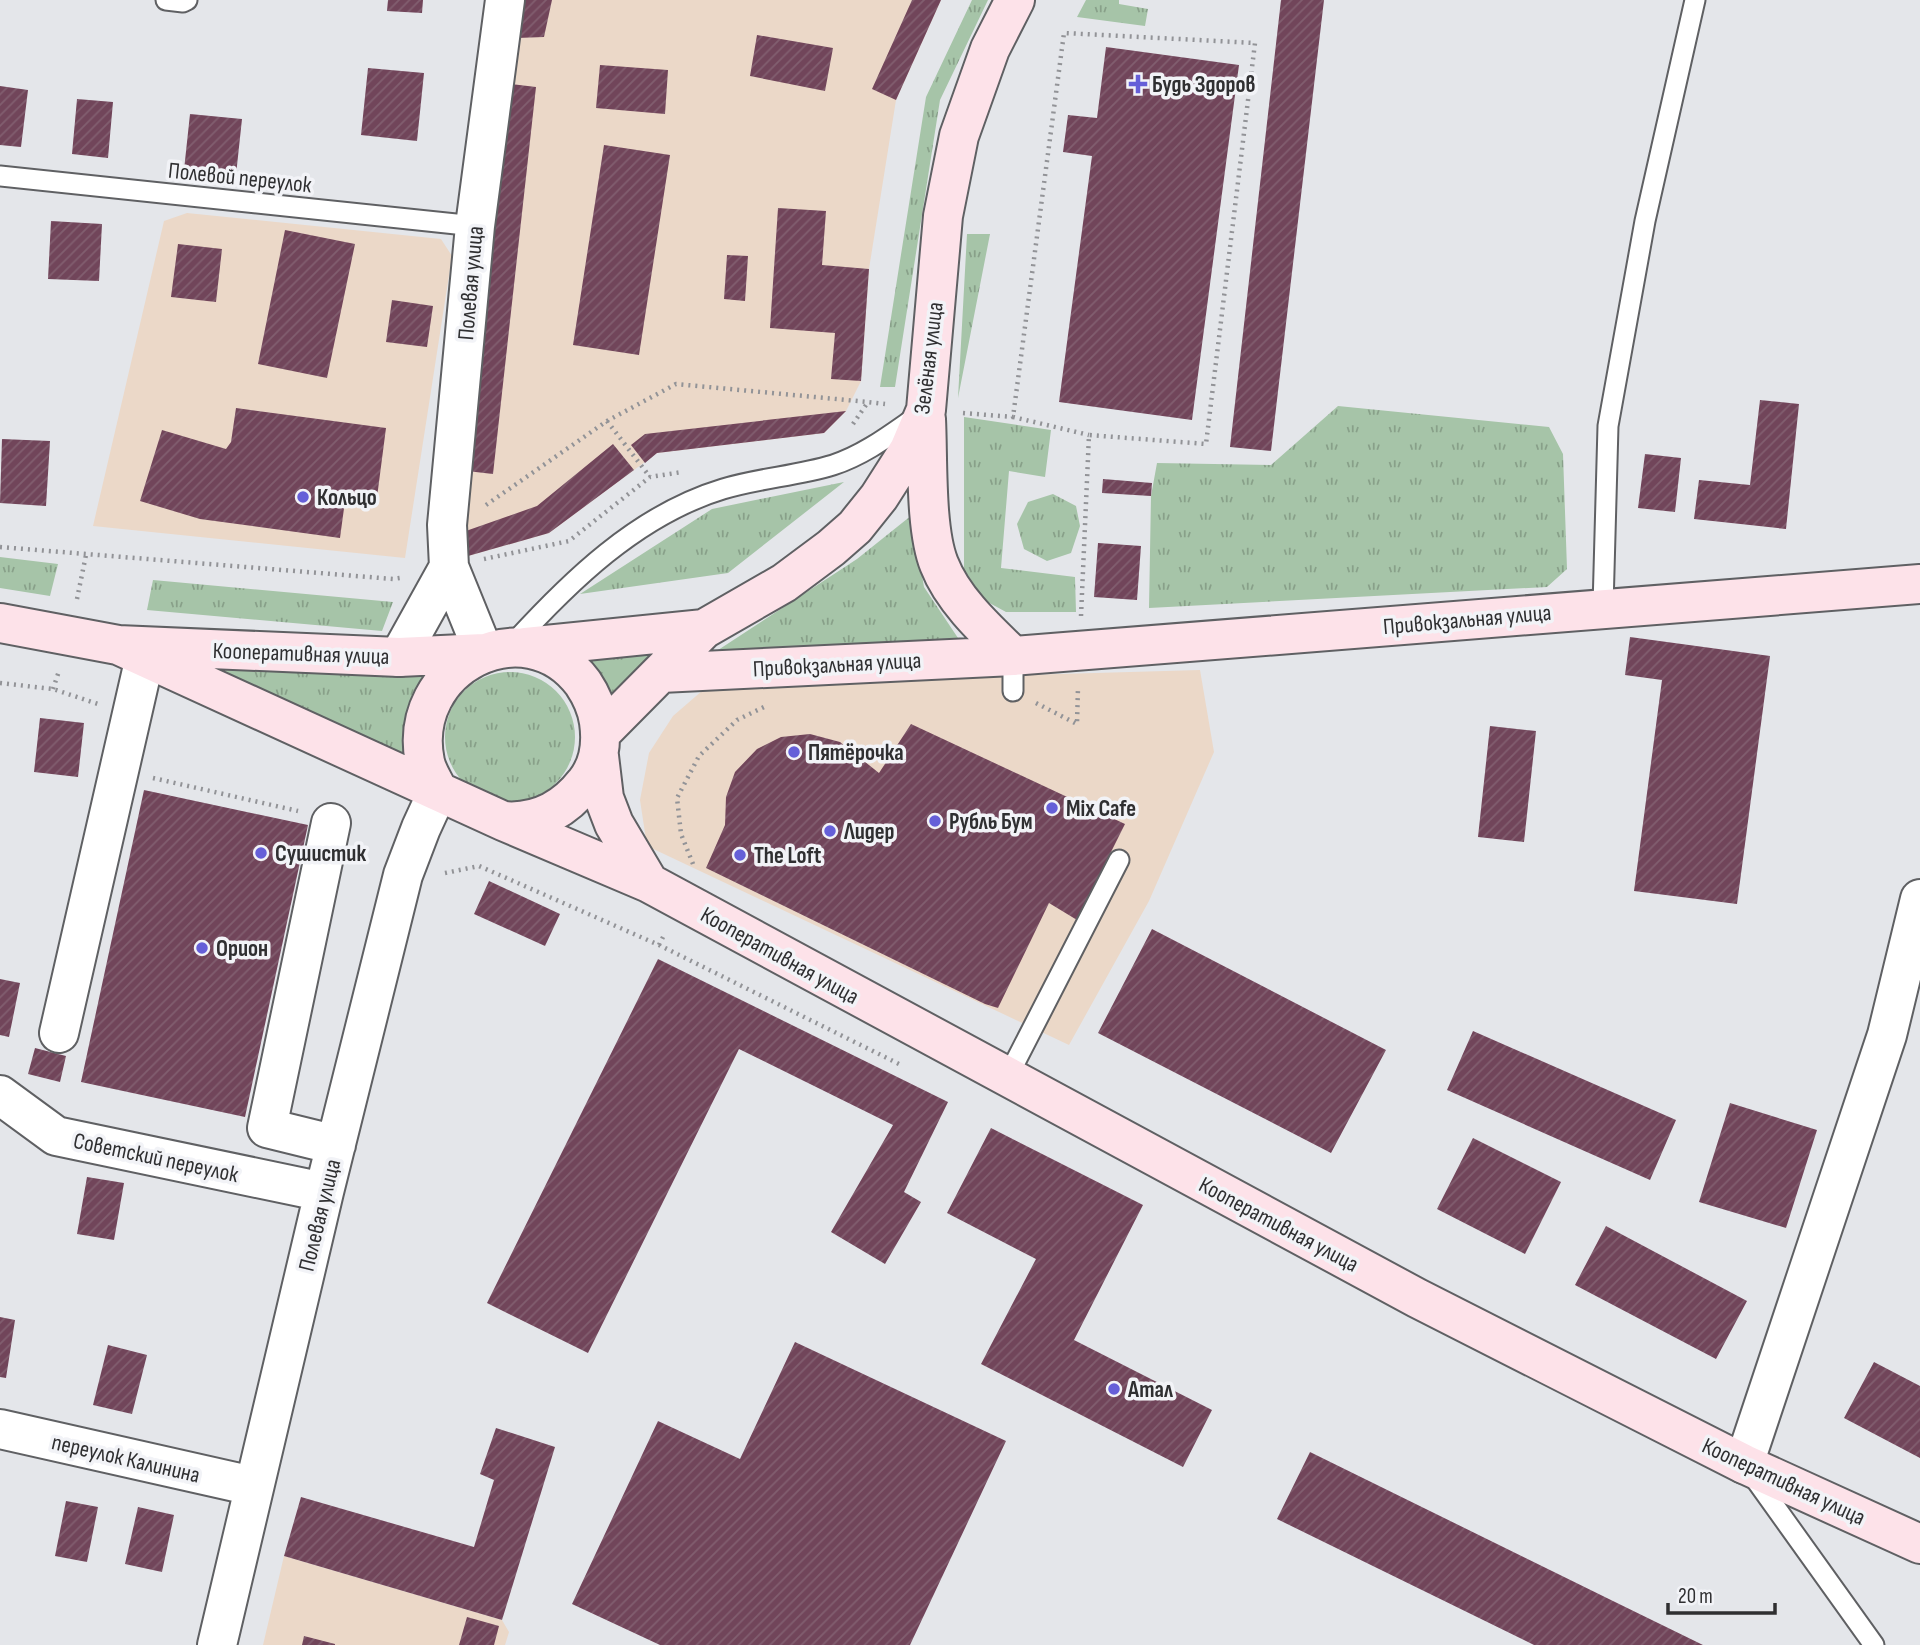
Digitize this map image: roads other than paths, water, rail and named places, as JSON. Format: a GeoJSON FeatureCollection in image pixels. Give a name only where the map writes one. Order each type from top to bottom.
{"type":"FeatureCollection","features":[{"type":"Feature","properties":{"kind":"street","name":"Полевая улица"},"geometry":{"type":"LineString","coordinates":[[496,651],[449,567],[447,525],[475,226],[505,0]]}},
{"type":"Feature","properties":{"kind":"street","name":"Зелёная улица"},"geometry":{"type":"LineString","coordinates":[[600,744],[661,673],[705,628],[784,583],[855,527],[879,497],[909,450],[926,410],[943,216],[958,136],[990,49],[1015,0]]}},
{"type":"Feature","properties":{"kind":"street"},"geometry":{"type":"LineString","coordinates":[[926,410],[932,541],[939,565],[956,594],[987,632],[1013,673]]}},
{"type":"Feature","properties":{"kind":"street"},"geometry":{"type":"LineString","coordinates":[[399,657],[449,567]]}},
{"type":"Feature","properties":{"kind":"street","name":"Привокзальная улица"},"geometry":{"type":"LineString","coordinates":[[661,673],[1013,673],[1079,650],[1920,584]]}},
{"type":"Feature","properties":{"kind":"street","name":"Кооперативная улица"},"geometry":{"type":"LineString","coordinates":[[0,623],[132,651],[399,657],[496,651]]}},
{"type":"Feature","properties":{"kind":"street","name":"Зелёная улица"},"geometry":{"type":"LineString","coordinates":[[496,651],[705,628]]}},
{"type":"Feature","properties":{"kind":"street"},"geometry":{"type":"LineString","coordinates":[[59,1032],[125,742],[132,651]]}},
{"type":"Feature","properties":{"kind":"street","name":"Кооперативная улица"},"geometry":{"type":"LineString","coordinates":[[132,651],[439,791]]}},
{"type":"Feature","properties":{"kind":"street"},"geometry":{"type":"LineString","coordinates":[[600,744],[590,777],[577,794],[559,809],[537,819],[519,822],[503,821],[439,791],[426,764],[422,737],[425,713],[439,686],[458,667],[496,651],[538,651],[558,660],[577,676],[598,713],[604,798],[614,824],[664,892]]}},
{"type":"Feature","properties":{"kind":"street","name":"Полевая улица"},"geometry":{"type":"LineString","coordinates":[[217,1645],[324,1192],[403,875],[439,791]]}},
{"type":"Feature","properties":{"kind":"street","name":"Кооперативная улица"},"geometry":{"type":"LineString","coordinates":[[503,821],[664,892],[1417,1298],[1744,1464],[1920,1544]]}},
{"type":"Feature","properties":{"kind":"street"},"geometry":{"type":"LineString","coordinates":[[331,823],[267,1128],[336,1145]]}},
{"type":"Feature","properties":{"kind":"street"},"geometry":{"type":"LineString","coordinates":[[1744,1464],[1887,1035],[1920,899]]}},
{"type":"Feature","properties":{"kind":"street","name":"Советский переулок"},"geometry":{"type":"LineString","coordinates":[[0,1095],[57,1136],[324,1192]]}},
{"type":"Feature","properties":{"kind":"street","name":"переулок Калинина"},"geometry":{"type":"LineString","coordinates":[[0,1429],[253,1486]]}},
{"type":"Feature","properties":{"kind":"lane"},"geometry":{"type":"LineString","coordinates":[[166,0],[187,0]]}},
{"type":"Feature","properties":{"kind":"lane"},"geometry":{"type":"LineString","coordinates":[[1603,607],[1608,426],[1645,221],[1695,0]]}},
{"type":"Feature","properties":{"kind":"lane","name":"Полевой переулок"},"geometry":{"type":"LineString","coordinates":[[0,176],[475,226]]}},
{"type":"Feature","properties":{"kind":"lane"},"geometry":{"type":"LineString","coordinates":[[496,651],[613,549],[673,509],[723,489],[833,465],[868,450],[926,410]]}},
{"type":"Feature","properties":{"kind":"lane"},"geometry":{"type":"LineString","coordinates":[[1007,1078],[1119,860]]}},
{"type":"Feature","properties":{"kind":"lane"},"geometry":{"type":"LineString","coordinates":[[1744,1464],[1874,1645]]}},
{"type":"Feature","properties":{"kind":"place","name":"Будь Здоров"},"geometry":{"type":"Point","coordinates":[1138,84]}},
{"type":"Feature","properties":{"kind":"place","name":"Кольцо"},"geometry":{"type":"Point","coordinates":[303,497]}},
{"type":"Feature","properties":{"kind":"place","name":"Пятёрочка"},"geometry":{"type":"Point","coordinates":[794,752]}},
{"type":"Feature","properties":{"kind":"place","name":"Mix Cafe"},"geometry":{"type":"Point","coordinates":[1052,808]}},
{"type":"Feature","properties":{"kind":"place","name":"Рубль Бум"},"geometry":{"type":"Point","coordinates":[935,821]}},
{"type":"Feature","properties":{"kind":"place","name":"Лидер"},"geometry":{"type":"Point","coordinates":[830,831]}},
{"type":"Feature","properties":{"kind":"place","name":"Сушистик"},"geometry":{"type":"Point","coordinates":[261,853]}},
{"type":"Feature","properties":{"kind":"place","name":"The Loft"},"geometry":{"type":"Point","coordinates":[740,855]}},
{"type":"Feature","properties":{"kind":"place","name":"Орион"},"geometry":{"type":"Point","coordinates":[202,948]}},
{"type":"Feature","properties":{"kind":"place","name":"Атал"},"geometry":{"type":"Point","coordinates":[1114,1389]}}]}
